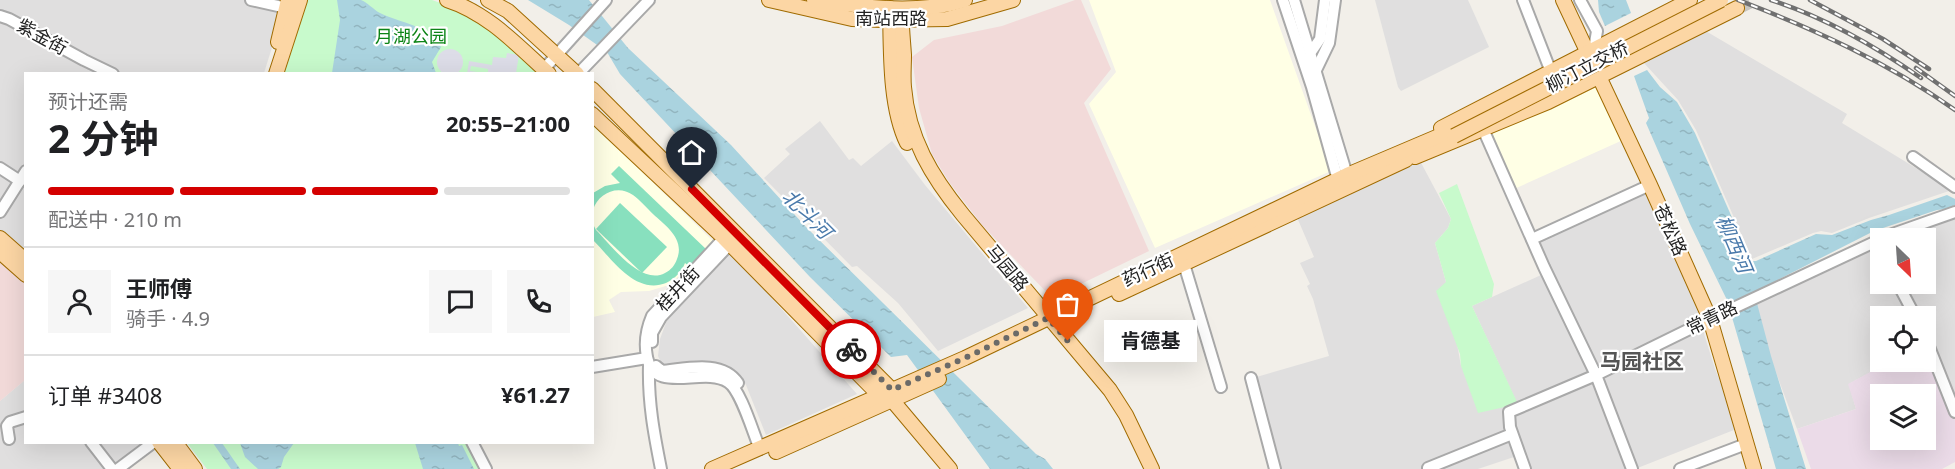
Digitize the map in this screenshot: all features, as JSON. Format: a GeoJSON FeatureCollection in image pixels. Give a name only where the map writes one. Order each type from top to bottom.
{"type":"FeatureCollection","features":[{"type":"Feature","properties":{"kind":"main road"},"geometry":{"type":"LineString","coordinates":[[277,72],[300,0]]}},
{"type":"Feature","properties":{"kind":"main road"},"geometry":{"type":"LineString","coordinates":[[447,0],[458,3],[492,23],[546,71]]}},
{"type":"Feature","properties":{"kind":"main road"},"geometry":{"type":"LineString","coordinates":[[488,0],[508,11],[575,72]]}},
{"type":"Feature","properties":{"kind":"main road","name":"南站西路"},"geometry":{"type":"LineString","coordinates":[[769,0],[852,19],[896,14],[965,0]]}},
{"type":"Feature","properties":{"kind":"main road","name":"南站西路"},"geometry":{"type":"LineString","coordinates":[[814,0],[896,14],[947,19],[1014,0]]}},
{"type":"Feature","properties":{"kind":"main road","name":"苍松路"},"geometry":{"type":"LineString","coordinates":[[1563,0],[1591,48],[1598,76],[1716,316],[1754,469]]}},
{"type":"Feature","properties":{"kind":"main road","name":"苍松路"},"geometry":{"type":"LineString","coordinates":[[1572,0],[1716,316],[1763,469]]}},
{"type":"Feature","properties":{"kind":"main road"},"geometry":{"type":"LineString","coordinates":[[1392,162],[1443,128],[1551,72],[1591,48],[1690,0]]}},
{"type":"Feature","properties":{"kind":"main road","name":"柳汀立交桥"},"geometry":{"type":"LineString","coordinates":[[1454,133],[1708,0]]}},
{"type":"Feature","properties":{"kind":"main road","name":"柳汀立交桥"},"geometry":{"type":"LineString","coordinates":[[1454,133],[1721,0]]}},
{"type":"Feature","properties":{"kind":"main road"},"geometry":{"type":"LineString","coordinates":[[269,72],[282,31],[287,4]]}},
{"type":"Feature","properties":{"kind":"main road"},"geometry":{"type":"LineString","coordinates":[[1392,162],[1483,129],[1548,102],[1737,8]]}},
{"type":"Feature","properties":{"kind":"main road","name":"马园路"},"geometry":{"type":"LineString","coordinates":[[896,14],[894,86],[897,114],[919,168],[948,204],[963,215],[1110,390],[1126,415],[1152,469]]}},
{"type":"Feature","properties":{"kind":"main road"},"geometry":{"type":"LineString","coordinates":[[594,91],[889,396],[950,469]]}},
{"type":"Feature","properties":{"kind":"main road"},"geometry":{"type":"LineString","coordinates":[[594,116],[889,396]]}},
{"type":"Feature","properties":{"kind":"main road","name":"药行街"},"geometry":{"type":"LineString","coordinates":[[735,469],[1344,182],[1454,133]]}},
{"type":"Feature","properties":{"kind":"main road","name":"药行街"},"geometry":{"type":"LineString","coordinates":[[1051,321],[1184,264],[1344,182]]}},
{"type":"Feature","properties":{"kind":"main road"},"geometry":{"type":"LineString","coordinates":[[0,238],[24,259]]}},
{"type":"Feature","properties":{"kind":"main road"},"geometry":{"type":"LineString","coordinates":[[0,252],[24,273]]}},
{"type":"Feature","properties":{"kind":"main road","name":"药行街"},"geometry":{"type":"LineString","coordinates":[[712,469],[889,396]]}},
{"type":"Feature","properties":{"kind":"main road"},"geometry":{"type":"LineString","coordinates":[[161,444],[180,469]]}},
{"type":"Feature","properties":{"kind":"main road"},"geometry":{"type":"LineString","coordinates":[[176,444],[195,469]]}},
{"type":"Feature","properties":{"kind":"street"},"geometry":{"type":"LineString","coordinates":[[251,0],[287,4]]}},
{"type":"Feature","properties":{"kind":"street"},"geometry":{"type":"LineString","coordinates":[[546,71],[555,54],[606,0]]}},
{"type":"Feature","properties":{"kind":"street"},"geometry":{"type":"LineString","coordinates":[[579,72],[649,0]]}},
{"type":"Feature","properties":{"kind":"street"},"geometry":{"type":"LineString","coordinates":[[1283,0],[1344,182]]}},
{"type":"Feature","properties":{"kind":"street"},"geometry":{"type":"LineString","coordinates":[[1294,0],[1316,70],[1344,182]]}},
{"type":"Feature","properties":{"kind":"street"},"geometry":{"type":"LineString","coordinates":[[1311,52],[1320,39],[1325,0]]}},
{"type":"Feature","properties":{"kind":"street"},"geometry":{"type":"LineString","coordinates":[[1316,70],[1329,43],[1335,0]]}},
{"type":"Feature","properties":{"kind":"street"},"geometry":{"type":"LineString","coordinates":[[1523,0],[1551,72]]}},
{"type":"Feature","properties":{"kind":"street"},"geometry":{"type":"LineString","coordinates":[[1580,0],[1596,31],[1591,48]]}},
{"type":"Feature","properties":{"kind":"street","name":"紫金街"},"geometry":{"type":"LineString","coordinates":[[0,16],[9,19],[87,66],[106,72]]}},
{"type":"Feature","properties":{"kind":"street"},"geometry":{"type":"LineString","coordinates":[[1483,129],[1596,375],[1632,469]]}},
{"type":"Feature","properties":{"kind":"street"},"geometry":{"type":"LineString","coordinates":[[1912,157],[1955,187]]}},
{"type":"Feature","properties":{"kind":"street"},"geometry":{"type":"LineString","coordinates":[[0,168],[22,176],[0,212]]}},
{"type":"Feature","properties":{"kind":"street"},"geometry":{"type":"LineString","coordinates":[[1532,239],[1650,185]]}},
{"type":"Feature","properties":{"kind":"street","name":"常青路"},"geometry":{"type":"LineString","coordinates":[[1914,228],[1955,212]]}},
{"type":"Feature","properties":{"kind":"street","name":"桂井街"},"geometry":{"type":"LineString","coordinates":[[661,469],[649,405],[646,331],[652,316],[727,241]]}},
{"type":"Feature","properties":{"kind":"street","name":"桂井街"},"geometry":{"type":"LineString","coordinates":[[727,241],[661,317],[652,333],[651,351],[655,365],[662,371],[713,367],[735,378],[743,390],[763,447]]}},
{"type":"Feature","properties":{"kind":"street","name":"常青路"},"geometry":{"type":"LineString","coordinates":[[1512,434],[1508,418],[1509,412],[1596,375],[1749,300],[1870,246]]}},
{"type":"Feature","properties":{"kind":"street"},"geometry":{"type":"LineString","coordinates":[[1184,264],[1221,387]]}},
{"type":"Feature","properties":{"kind":"street"},"geometry":{"type":"LineString","coordinates":[[594,367],[648,362],[656,374],[667,378],[680,379],[701,375],[730,382],[763,447]]}},
{"type":"Feature","properties":{"kind":"street"},"geometry":{"type":"LineString","coordinates":[[1936,364],[1955,412]]}},
{"type":"Feature","properties":{"kind":"street"},"geometry":{"type":"LineString","coordinates":[[1251,378],[1275,469]]}},
{"type":"Feature","properties":{"kind":"street"},"geometry":{"type":"LineString","coordinates":[[9,439],[7,426],[10,422],[24,418]]}},
{"type":"Feature","properties":{"kind":"street"},"geometry":{"type":"LineString","coordinates":[[1428,468],[1512,434],[1525,469]]}},
{"type":"Feature","properties":{"kind":"street"},"geometry":{"type":"LineString","coordinates":[[93,444],[112,469]]}},
{"type":"Feature","properties":{"kind":"street"},"geometry":{"type":"LineString","coordinates":[[118,469],[151,444]]}},
{"type":"Feature","properties":{"kind":"street"},"geometry":{"type":"LineString","coordinates":[[473,444],[486,469]]}},
{"type":"Feature","properties":{"kind":"street"},"geometry":{"type":"LineString","coordinates":[[1680,469],[1746,444]]}},
{"type":"Feature","properties":{"kind":"shaded area"},"geometry":{"type":"Polygon","coordinates":[[[0,0],[245,0],[284,9],[264,72],[24,72],[24,171],[0,209],[0,0]]]}},
{"type":"Feature","properties":{"kind":"shaded area"},"geometry":{"type":"Polygon","coordinates":[[[1075,0],[1081,0],[1111,69],[1084,103],[1149,251],[1052,298],[982,225],[949,182],[932,154],[919,108],[912,57],[934,40],[1002,26],[1075,0]]]}},
{"type":"Feature","properties":{"kind":"shaded area"},"geometry":{"type":"Polygon","coordinates":[[[1089,0],[1270,0],[1331,171],[1155,248],[1089,104],[1116,72],[1089,0]]]}},
{"type":"Feature","properties":{"kind":"shaded area"},"geometry":{"type":"Polygon","coordinates":[[[1375,0],[1468,0],[1489,47],[1401,91],[1375,0]]]}},
{"type":"Feature","properties":{"kind":"shaded area"},"geometry":{"type":"Polygon","coordinates":[[[1704,30],[1847,114],[1842,123],[1952,190],[1832,233],[1821,231],[1813,233],[1752,259],[1696,130],[1678,100],[1643,62],[1704,30]]]}},
{"type":"Feature","properties":{"kind":"shaded area"},"geometry":{"type":"Polygon","coordinates":[[[445,50],[455,50],[462,57],[462,67],[458,72],[442,72],[438,67],[438,57],[445,50]]]}},
{"type":"Feature","properties":{"kind":"shaded area"},"geometry":{"type":"Polygon","coordinates":[[[507,53],[519,55],[516,72],[488,72],[488,69],[471,66],[470,71],[477,72],[467,72],[469,61],[492,65],[493,57],[506,58],[507,53]]]}},
{"type":"Feature","properties":{"kind":"shaded area"},"geometry":{"type":"Polygon","coordinates":[[[1598,84],[1623,140],[1512,190],[1487,134],[1598,84]]]}},
{"type":"Feature","properties":{"kind":"shaded area"},"geometry":{"type":"Polygon","coordinates":[[[820,121],[849,160],[853,158],[861,166],[892,141],[925,185],[1028,308],[938,351],[898,303],[857,266],[852,267],[764,178],[790,154],[785,149],[820,121]]]}},
{"type":"Feature","properties":{"kind":"shaded area"},"geometry":{"type":"Polygon","coordinates":[[[594,125],[716,244],[679,282],[649,291],[621,292],[609,300],[615,312],[594,317],[594,125]]]}},
{"type":"Feature","properties":{"kind":"shaded area"},"geometry":{"type":"Polygon","coordinates":[[[1419,159],[1451,219],[1448,228],[1435,243],[1446,282],[1461,366],[1517,403],[1472,306],[1550,271],[1537,241],[1649,191],[1706,316],[1517,404],[1506,413],[1517,456],[1478,469],[1276,469],[1253,378],[1329,356],[1313,299],[1307,286],[1310,284],[1300,263],[1314,257],[1296,215],[1419,159]]]}},
{"type":"Feature","properties":{"kind":"shaded area"},"geometry":{"type":"Polygon","coordinates":[[[24,179],[24,254],[0,234],[0,219],[24,179]]]}},
{"type":"Feature","properties":{"kind":"shaded area"},"geometry":{"type":"Polygon","coordinates":[[[1955,212],[1955,412],[1936,365],[1936,306],[1870,306],[1871,372],[1849,384],[1856,409],[1797,429],[1749,300],[1870,244],[1870,294],[1936,294],[1936,228],[1909,228],[1955,212]]]}},
{"type":"Feature","properties":{"kind":"shaded area"},"geometry":{"type":"Polygon","coordinates":[[[730,251],[857,394],[766,435],[746,385],[739,374],[714,362],[662,365],[658,356],[660,339],[667,320],[730,251]]]}},
{"type":"Feature","properties":{"kind":"shaded area"},"geometry":{"type":"Polygon","coordinates":[[[0,257],[24,279],[24,381],[0,401],[0,257]]]}},
{"type":"Feature","properties":{"kind":"shaded area"},"geometry":{"type":"Polygon","coordinates":[[[1702,327],[1715,369],[1739,428],[1635,469],[1531,469],[1513,416],[1702,327]]]}},
{"type":"Feature","properties":{"kind":"shaded area"},"geometry":{"type":"Polygon","coordinates":[[[1936,365],[1955,412],[1955,462],[1942,469],[1811,469],[1797,429],[1856,409],[1848,384],[1870,372],[1936,372],[1936,365]]]}},
{"type":"Feature","properties":{"kind":"shaded area"},"geometry":{"type":"Polygon","coordinates":[[[24,381],[24,444],[143,444],[110,469],[0,469],[0,401],[24,381]]]}},
{"type":"Feature","properties":{"kind":"green space","name":"月湖公园"},"geometry":{"type":"Polygon","coordinates":[[[303,0],[432,0],[460,10],[491,28],[540,72],[280,72],[303,0]]]}},
{"type":"Feature","properties":{"kind":"green space"},"geometry":{"type":"Polygon","coordinates":[[[619,166],[707,250],[691,268],[685,263],[678,275],[666,283],[644,284],[625,273],[594,241],[594,226],[628,262],[646,274],[656,276],[672,267],[679,252],[673,234],[633,195],[621,190],[609,192],[599,199],[594,208],[594,192],[605,186],[620,183],[611,174],[619,166]]]}},
{"type":"Feature","properties":{"kind":"green space"},"geometry":{"type":"Polygon","coordinates":[[[1457,184],[1494,284],[1492,297],[1472,306],[1518,404],[1478,413],[1461,366],[1460,354],[1436,291],[1446,282],[1435,243],[1448,228],[1451,219],[1439,193],[1457,184]]]}},
{"type":"Feature","properties":{"kind":"green space"},"geometry":{"type":"Polygon","coordinates":[[[620,203],[667,247],[642,273],[596,229],[620,203]]]}},
{"type":"Feature","properties":{"kind":"green space"},"geometry":{"type":"Polygon","coordinates":[[[188,444],[468,444],[481,469],[207,469],[188,444]]]}},
{"type":"Feature","properties":{"kind":"water"},"geometry":{"type":"Polygon","coordinates":[[[337,0],[361,0],[380,13],[421,29],[435,39],[441,47],[432,62],[436,72],[332,72],[340,20],[337,0]]]}},
{"type":"Feature","properties":{"kind":"water"},"geometry":{"type":"Polygon","coordinates":[[[528,0],[589,0],[628,48],[731,145],[806,227],[1053,469],[990,469],[907,355],[891,357],[810,277],[620,74],[607,52],[528,0]]]}},
{"type":"Feature","properties":{"kind":"water"},"geometry":{"type":"Polygon","coordinates":[[[1598,0],[1626,0],[1631,13],[1605,26],[1599,12],[1598,0]]]}},
{"type":"Feature","properties":{"kind":"water","name":"柳西河"},"geometry":{"type":"Polygon","coordinates":[[[1647,70],[1660,87],[1677,102],[1695,133],[1751,261],[1756,261],[1816,234],[1832,235],[1947,195],[1955,199],[1955,205],[1947,209],[1937,210],[1883,228],[1870,228],[1870,233],[1754,292],[1806,469],[1776,469],[1727,300],[1690,224],[1646,123],[1649,118],[1634,76],[1647,70]]]}},
{"type":"Feature","properties":{"kind":"water"},"geometry":{"type":"Polygon","coordinates":[[[214,444],[223,444],[240,469],[231,469],[214,444]]]}},
{"type":"Feature","properties":{"kind":"water"},"geometry":{"type":"Polygon","coordinates":[[[241,444],[293,444],[278,469],[258,469],[245,457],[241,444]]]}},
{"type":"Feature","properties":{"kind":"water"},"geometry":{"type":"Polygon","coordinates":[[[415,444],[462,445],[474,469],[423,469],[415,444]]]}},
{"type":"Feature","properties":{"kind":"tunnel"},"geometry":{"type":"LineString","coordinates":[[1737,8],[1753,0]]}},
{"type":"Feature","properties":{"kind":"railway"},"geometry":{"type":"LineString","coordinates":[[1738,0],[1850,48],[1904,77],[1955,110]]}},
{"type":"Feature","properties":{"kind":"railway"},"geometry":{"type":"LineString","coordinates":[[1771,0],[1849,33],[1921,78]]}},
{"type":"Feature","properties":{"kind":"railway"},"geometry":{"type":"LineString","coordinates":[[1810,0],[1883,39],[1929,69]]}},
{"type":"Feature","properties":{"kind":"railway"},"geometry":{"type":"LineString","coordinates":[[1916,68],[1955,96]]}},
{"type":"Feature","properties":{"kind":"way so far"},"geometry":{"type":"LineString","coordinates":[[851,349],[892,390],[1048,318],[1068,341]]}},
{"type":"Feature","properties":{"kind":"place","name":"肯德基"},"geometry":{"type":"Point","coordinates":[1068,341]}},
{"type":"Feature","properties":{"kind":"district","name":"马园社区"},"geometry":{"type":"Point","coordinates":[1642,362]}},
{"type":"Feature","properties":{"kind":"route"},"geometry":{"type":"LineString","coordinates":[[692,189],[851,349]]}},
{"type":"Feature","properties":{"kind":"water label","name":"北斗河"},"geometry":{"type":"Point","coordinates":[807,214]}}]}
